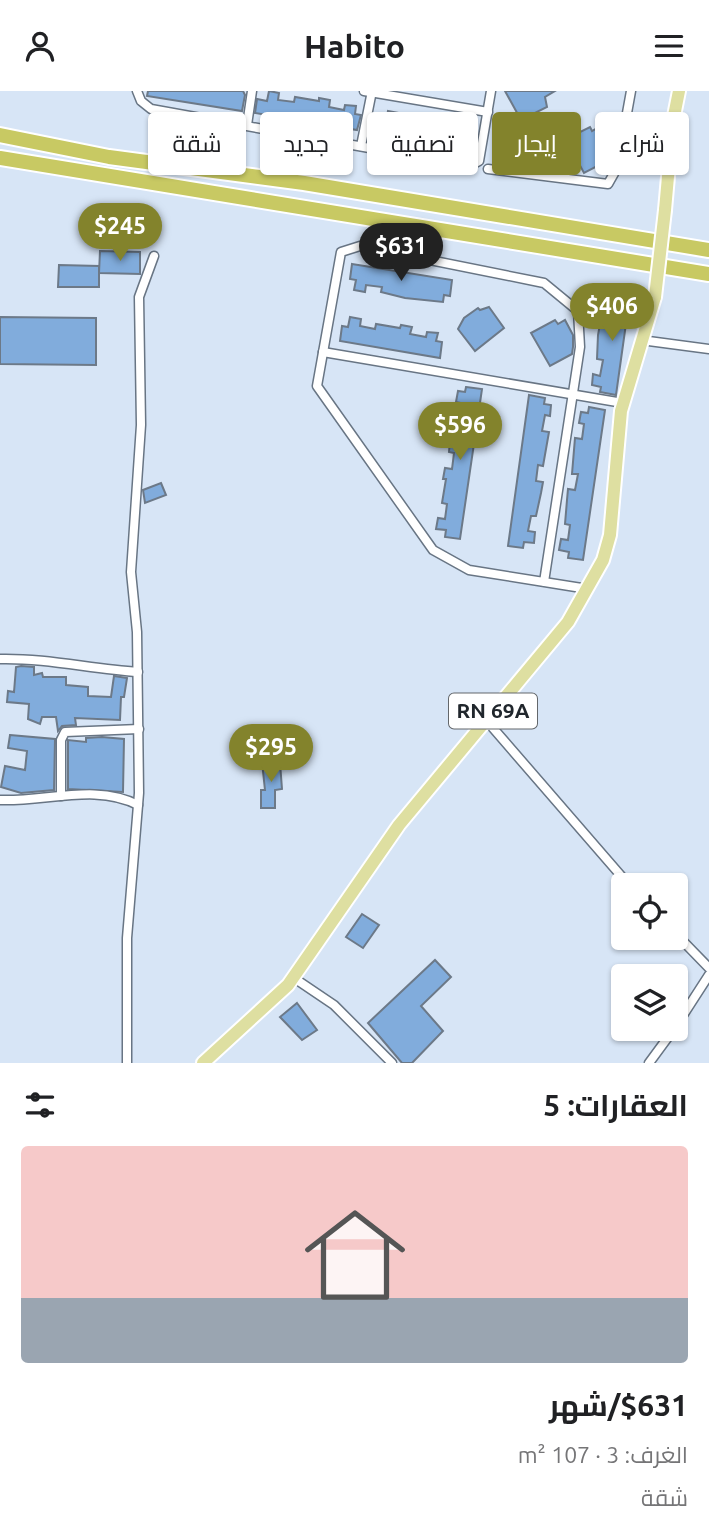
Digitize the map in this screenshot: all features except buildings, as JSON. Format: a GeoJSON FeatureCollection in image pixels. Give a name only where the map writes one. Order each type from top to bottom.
{"type":"FeatureCollection","features":[{"type":"Feature","properties":{"kind":"highway"},"geometry":{"type":"LineString","coordinates":[[0,135],[109,157],[304,183],[709,250]]}},
{"type":"Feature","properties":{"kind":"highway"},"geometry":{"type":"LineString","coordinates":[[0,159],[709,274]]}},
{"type":"Feature","properties":{"kind":"main road","name":"RN 69A"},"geometry":{"type":"LineString","coordinates":[[203,1063],[294,978],[399,825],[568,622],[603,560],[610,534],[623,404],[655,297],[676,92]]}},
{"type":"Feature","properties":{"kind":"street"},"geometry":{"type":"LineString","coordinates":[[136,91],[141,101],[151,109],[475,165],[480,154],[491,91]]}},
{"type":"Feature","properties":{"kind":"street"},"geometry":{"type":"LineString","coordinates":[[247,125],[252,91]]}},
{"type":"Feature","properties":{"kind":"street"},"geometry":{"type":"LineString","coordinates":[[361,146],[369,91],[488,112]]}},
{"type":"Feature","properties":{"kind":"street"},"geometry":{"type":"LineString","coordinates":[[488,169],[608,184],[617,167],[631,91]]}},
{"type":"Feature","properties":{"kind":"street"},"geometry":{"type":"LineString","coordinates":[[544,582],[580,347],[578,310],[544,283],[360,246],[341,252],[317,386],[433,549],[468,570],[588,589]]}},
{"type":"Feature","properties":{"kind":"street"},"geometry":{"type":"LineString","coordinates":[[127,1063],[127,938],[138,805],[138,672],[131,572],[141,425],[139,297],[154,256]]}},
{"type":"Feature","properties":{"kind":"street"},"geometry":{"type":"LineString","coordinates":[[641,339],[709,349]]}},
{"type":"Feature","properties":{"kind":"street"},"geometry":{"type":"LineString","coordinates":[[323,352],[623,404]]}},
{"type":"Feature","properties":{"kind":"street"},"geometry":{"type":"LineString","coordinates":[[0,659],[42,659],[91,669],[138,672]]}},
{"type":"Feature","properties":{"kind":"street"},"geometry":{"type":"LineString","coordinates":[[486,720],[619,873]]}},
{"type":"Feature","properties":{"kind":"street"},"geometry":{"type":"LineString","coordinates":[[61,796],[61,740],[65,732],[139,729]]}},
{"type":"Feature","properties":{"kind":"street"},"geometry":{"type":"LineString","coordinates":[[0,800],[112,796],[138,805]]}},
{"type":"Feature","properties":{"kind":"street"},"geometry":{"type":"LineString","coordinates":[[688,946],[709,968]]}},
{"type":"Feature","properties":{"kind":"street"},"geometry":{"type":"LineString","coordinates":[[688,1008],[709,975]]}},
{"type":"Feature","properties":{"kind":"street"},"geometry":{"type":"LineString","coordinates":[[294,978],[334,1005],[392,1063]]}},
{"type":"Feature","properties":{"kind":"street"},"geometry":{"type":"LineString","coordinates":[[649,1063],[665,1041]]}}]}
